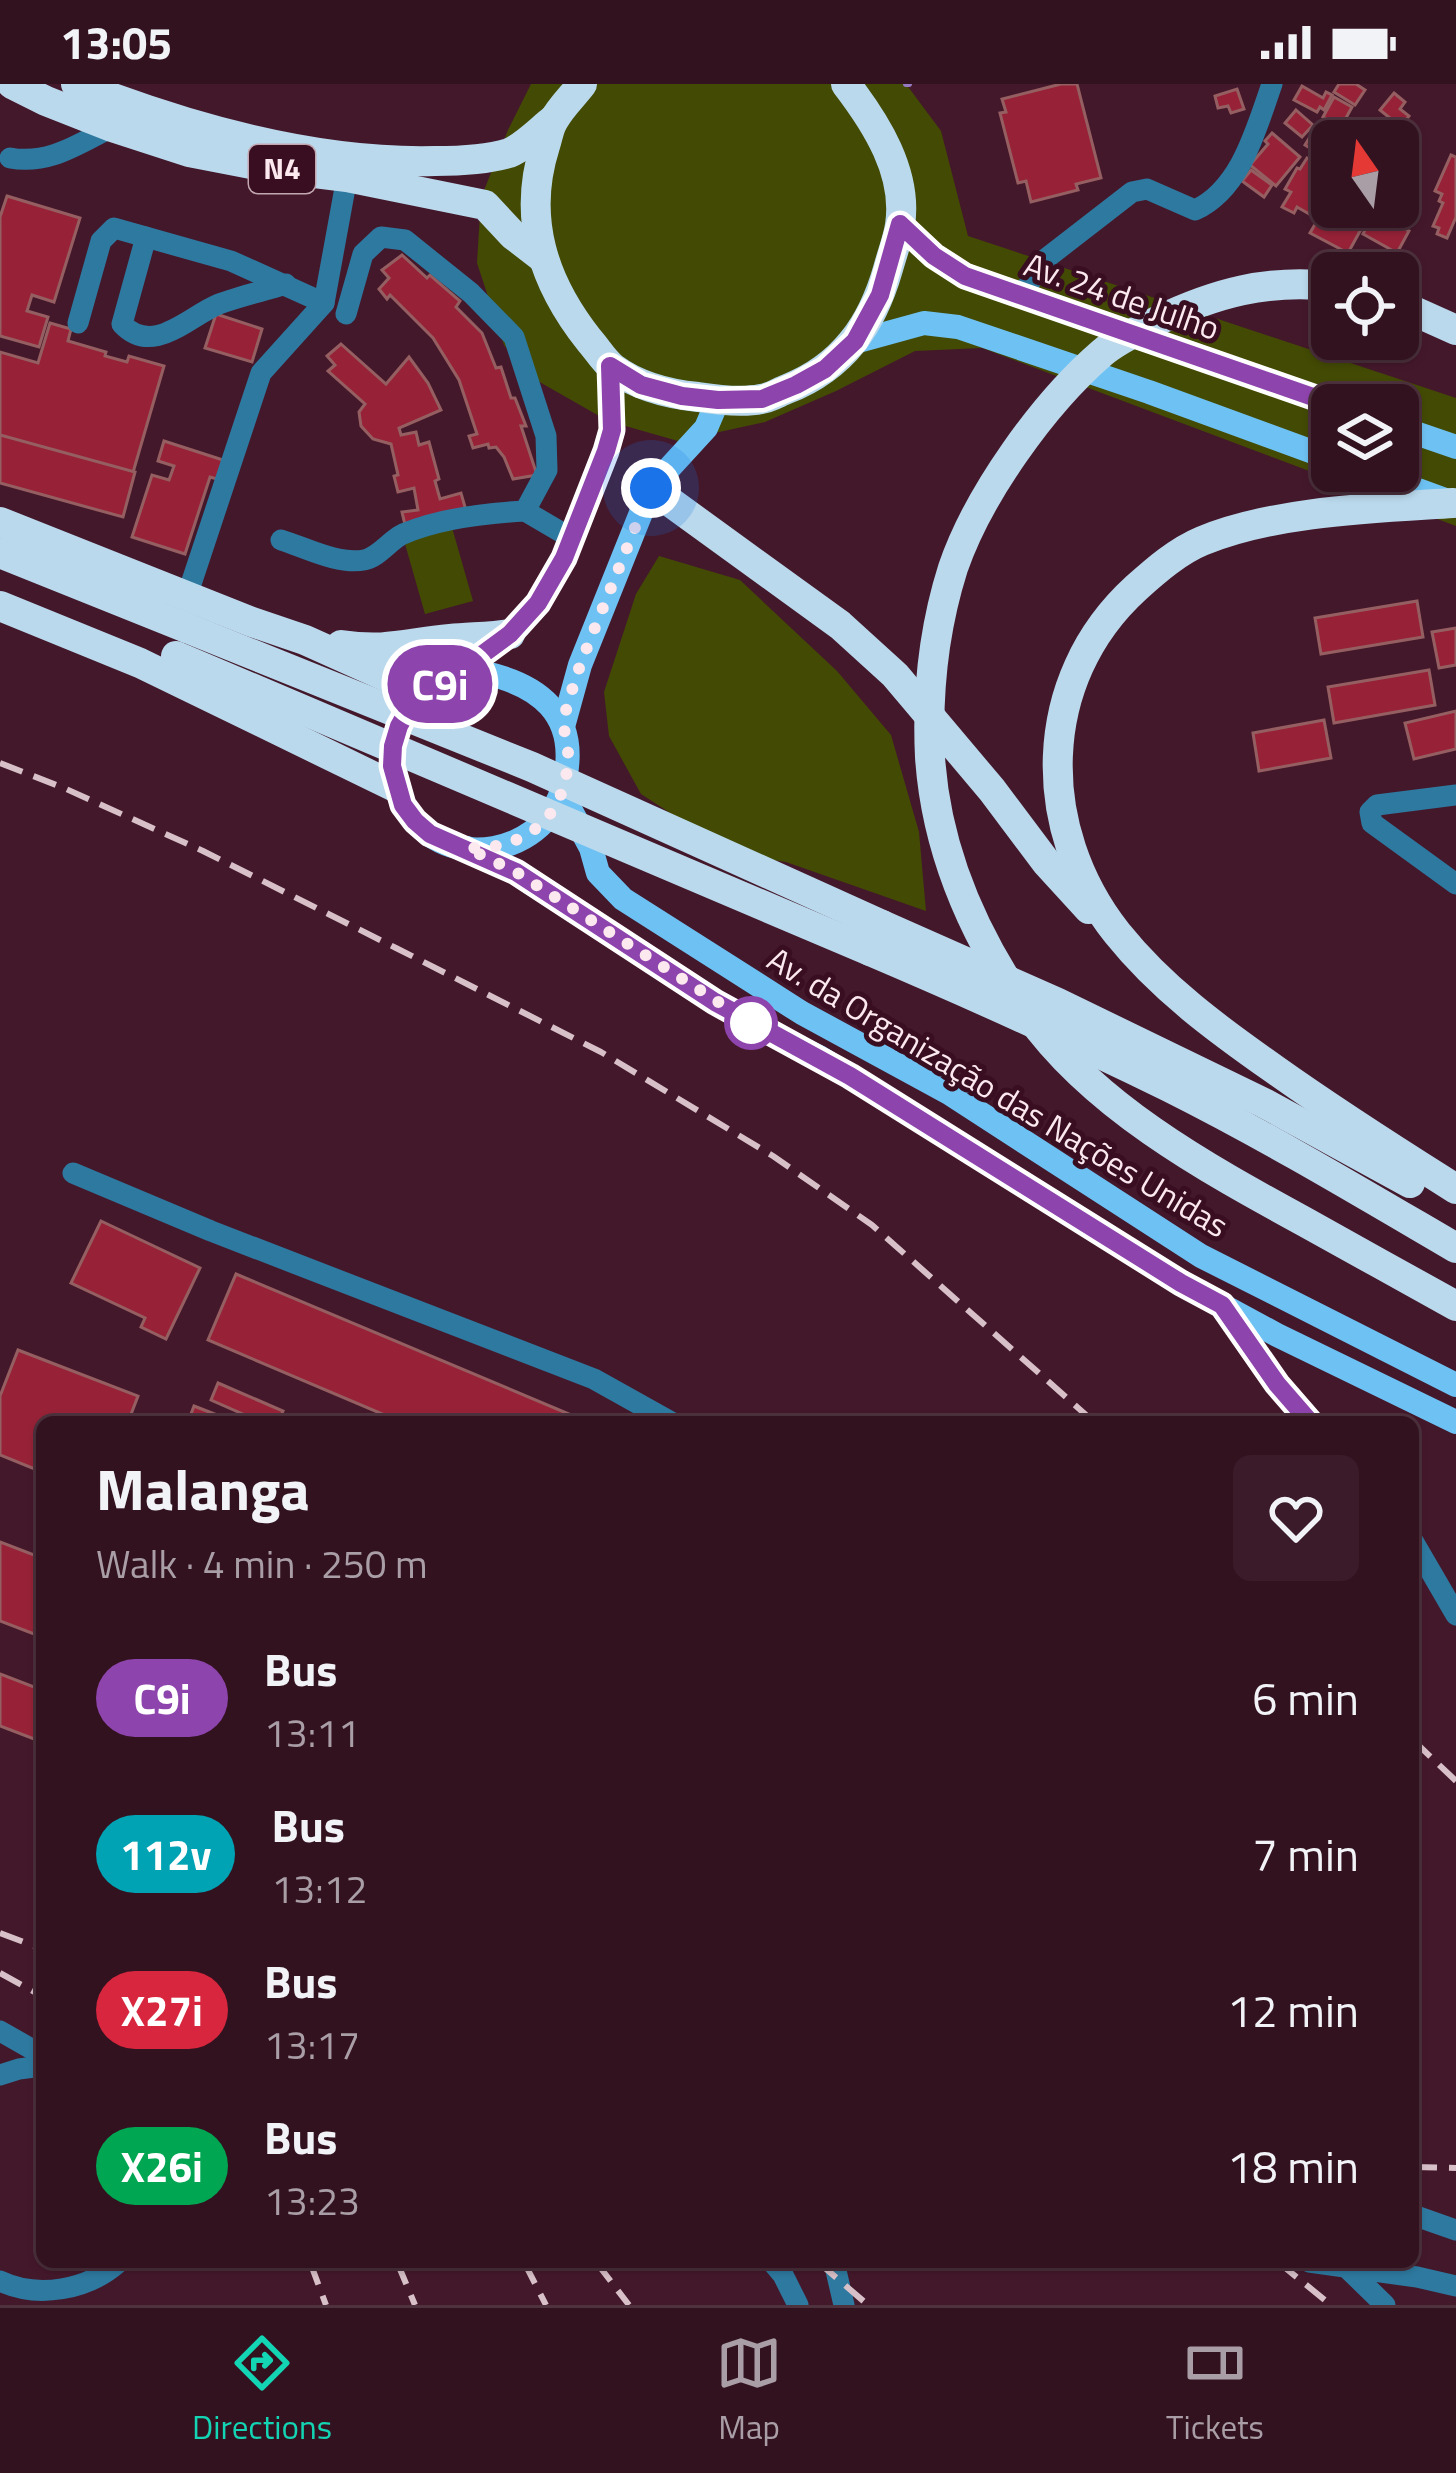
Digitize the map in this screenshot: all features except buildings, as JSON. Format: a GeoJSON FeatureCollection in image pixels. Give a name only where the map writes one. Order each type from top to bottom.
{"type":"FeatureCollection","features":[{"type":"Feature","properties":{"kind":"highway","name":"N4"},"geometry":{"type":"LineString","coordinates":[[12,84],[112,127],[189,152],[485,205],[513,236],[543,258]]}},
{"type":"Feature","properties":{"kind":"highway","name":"N4"},"geometry":{"type":"LineString","coordinates":[[76,84],[211,129],[356,158],[415,162],[512,152],[553,120]]}},
{"type":"Feature","properties":{"kind":"highway"},"geometry":{"type":"LineString","coordinates":[[582,84],[553,120],[537,171],[535,215],[554,290],[610,366],[641,385],[718,400],[762,399],[825,369],[855,341],[880,295],[900,224],[900,185],[866,110],[846,84]]}},
{"type":"Feature","properties":{"kind":"highway"},"geometry":{"type":"LineString","coordinates":[[1311,284],[1208,297],[1142,329],[1103,352],[1040,418],[982,502],[953,568],[935,643],[930,761],[949,862],[970,917],[1027,1013],[1064,1056],[1121,1108],[1229,1180],[1456,1306]]}},
{"type":"Feature","properties":{"kind":"highway"},"geometry":{"type":"LineString","coordinates":[[1419,313],[1456,330]]}},
{"type":"Feature","properties":{"kind":"highway"},"geometry":{"type":"LineString","coordinates":[[651,488],[840,625],[896,675],[1046,862],[1119,935]]}},
{"type":"Feature","properties":{"kind":"highway"},"geometry":{"type":"LineString","coordinates":[[1454,503],[1334,513],[1239,528],[1198,542],[1158,568],[1101,628],[1075,675],[1056,752],[1064,828],[1093,901],[1152,973],[1207,1022],[1350,1123],[1456,1189]]}},
{"type":"Feature","properties":{"kind":"highway"},"geometry":{"type":"LineString","coordinates":[[0,522],[305,640],[423,693]]}},
{"type":"Feature","properties":{"kind":"highway"},"geometry":{"type":"LineString","coordinates":[[0,554],[181,642],[876,938],[1058,1003],[1264,1103],[1456,1209]]}},
{"type":"Feature","properties":{"kind":"highway"},"geometry":{"type":"LineString","coordinates":[[0,585],[181,642]]}},
{"type":"Feature","properties":{"kind":"highway"},"geometry":{"type":"LineString","coordinates":[[0,606],[140,663],[395,787]]}},
{"type":"Feature","properties":{"kind":"highway"},"geometry":{"type":"LineString","coordinates":[[305,640],[378,650],[510,634]]}},
{"type":"Feature","properties":{"kind":"highway"},"geometry":{"type":"LineString","coordinates":[[876,938],[986,1001],[1173,1089],[1456,1248]]}},
{"type":"Feature","properties":{"kind":"main road","name":"Av. 24 de Julho"},"geometry":{"type":"LineString","coordinates":[[900,224],[934,256],[965,276],[1311,396]]}},
{"type":"Feature","properties":{"kind":"main road"},"geometry":{"type":"LineString","coordinates":[[855,341],[924,323],[958,327],[1311,451]]}},
{"type":"Feature","properties":{"kind":"main road"},"geometry":{"type":"LineString","coordinates":[[610,366],[612,430],[606,451],[564,558],[538,603],[510,634],[423,693],[399,726],[393,746],[395,787],[415,821],[448,843],[487,849],[506,845],[540,826],[562,794],[568,756],[564,723],[580,665],[651,488],[706,428],[718,400]]}},
{"type":"Feature","properties":{"kind":"main road"},"geometry":{"type":"LineString","coordinates":[[1419,434],[1456,447]]}},
{"type":"Feature","properties":{"kind":"main road"},"geometry":{"type":"LineString","coordinates":[[1419,490],[1454,503]]}},
{"type":"Feature","properties":{"kind":"main road"},"geometry":{"type":"LineString","coordinates":[[453,676],[485,673],[514,679],[540,696],[564,723]]}},
{"type":"Feature","properties":{"kind":"main road","name":"Av. da Organização das Nações Unidas"},"geometry":{"type":"LineString","coordinates":[[562,794],[591,848],[598,873],[623,899],[802,1013],[949,1093],[1201,1256],[1456,1385]]}},
{"type":"Feature","properties":{"kind":"main road","name":"Av. da Organização das Nações Unidas"},"geometry":{"type":"LineString","coordinates":[[467,848],[516,872],[724,1007],[819,1058],[1181,1283],[1456,1423]]}},
{"type":"Feature","properties":{"kind":"street"},"geometry":{"type":"LineString","coordinates":[[1024,296],[1039,264],[1132,192],[1147,189],[1196,211],[1212,203],[1229,185],[1272,84]]}},
{"type":"Feature","properties":{"kind":"street"},"geometry":{"type":"LineString","coordinates":[[10,158],[52,158],[112,127]]}},
{"type":"Feature","properties":{"kind":"street"},"geometry":{"type":"LineString","coordinates":[[187,596],[262,373],[323,303],[347,177]]}},
{"type":"Feature","properties":{"kind":"street"},"geometry":{"type":"LineString","coordinates":[[78,323],[101,241],[114,228],[231,261],[323,303]]}},
{"type":"Feature","properties":{"kind":"street"},"geometry":{"type":"LineString","coordinates":[[146,237],[122,324],[130,333],[172,333],[215,305],[286,284]]}},
{"type":"Feature","properties":{"kind":"street"},"geometry":{"type":"LineString","coordinates":[[346,314],[363,254],[381,237],[405,240],[471,292],[514,337],[546,436],[547,470],[525,511]]}},
{"type":"Feature","properties":{"kind":"street"},"geometry":{"type":"LineString","coordinates":[[280,540],[339,559],[365,560],[398,536],[491,513],[525,511],[571,538]]}},
{"type":"Feature","properties":{"kind":"street"},"geometry":{"type":"LineString","coordinates":[[1456,795],[1377,805],[1370,812],[1372,823],[1456,884]]}},
{"type":"Feature","properties":{"kind":"street"},"geometry":{"type":"LineString","coordinates":[[73,1173],[594,1379],[660,1416]]}},
{"type":"Feature","properties":{"kind":"street"},"geometry":{"type":"LineString","coordinates":[[1222,1305],[1305,1416]]}},
{"type":"Feature","properties":{"kind":"street"},"geometry":{"type":"LineString","coordinates":[[1419,1551],[1456,1615]]}},
{"type":"Feature","properties":{"kind":"street"},"geometry":{"type":"LineString","coordinates":[[0,2031],[36,2052]]}},
{"type":"Feature","properties":{"kind":"street"},"geometry":{"type":"LineString","coordinates":[[0,2075],[36,2067]]}},
{"type":"Feature","properties":{"kind":"street"},"geometry":{"type":"LineString","coordinates":[[1419,2217],[1456,2230]]}},
{"type":"Feature","properties":{"kind":"street"},"geometry":{"type":"LineString","coordinates":[[777,2268],[798,2305]]}},
{"type":"Feature","properties":{"kind":"street"},"geometry":{"type":"LineString","coordinates":[[835,2268],[844,2305]]}},
{"type":"Feature","properties":{"kind":"street"},"geometry":{"type":"LineString","coordinates":[[1347,2268],[1385,2305]]}},
{"type":"Feature","properties":{"kind":"street"},"geometry":{"type":"LineString","coordinates":[[1353,2268],[1456,2287]]}},
{"type":"Feature","properties":{"kind":"street"},"geometry":{"type":"LineString","coordinates":[[0,2281],[39,2291],[70,2288],[110,2270]]}},
{"type":"Feature","properties":{"kind":"street"},"geometry":{"type":"LineString","coordinates":[[80,2305],[110,2270]]}},
{"type":"Feature","properties":{"kind":"green space"},"geometry":{"type":"Polygon","coordinates":[[[531,84],[906,84],[941,131],[968,236],[1311,350],[1311,360],[1342,360],[1414,384],[1311,384],[1311,472],[982,348],[915,351],[765,422],[678,441],[608,421],[529,376],[504,345],[477,263],[481,198],[531,84]]]}},
{"type":"Feature","properties":{"kind":"green space"},"geometry":{"type":"Polygon","coordinates":[[[1419,386],[1456,398],[1456,526],[1365,492],[1419,492],[1419,386]]]}},
{"type":"Feature","properties":{"kind":"green space"},"geometry":{"type":"Polygon","coordinates":[[[451,524],[473,601],[425,614],[403,537],[451,524]]]}},
{"type":"Feature","properties":{"kind":"green space"},"geometry":{"type":"Polygon","coordinates":[[[659,556],[740,580],[837,671],[891,735],[919,832],[926,911],[786,862],[724,853],[641,794],[609,736],[604,692],[636,594],[659,556]]]}},
{"type":"Feature","properties":{"kind":"railway"},"geometry":{"type":"LineString","coordinates":[[0,763],[203,851],[601,1052],[773,1156],[872,1225],[1087,1416]]}},
{"type":"Feature","properties":{"kind":"railway"},"geometry":{"type":"LineString","coordinates":[[1419,1746],[1456,1781]]}},
{"type":"Feature","properties":{"kind":"railway"},"geometry":{"type":"LineString","coordinates":[[0,1933],[36,1947]]}},
{"type":"Feature","properties":{"kind":"railway"},"geometry":{"type":"LineString","coordinates":[[0,1973],[36,1993]]}},
{"type":"Feature","properties":{"kind":"railway"},"geometry":{"type":"LineString","coordinates":[[1419,2167],[1456,2168]]}},
{"type":"Feature","properties":{"kind":"railway"},"geometry":{"type":"LineString","coordinates":[[312,2268],[326,2305]]}},
{"type":"Feature","properties":{"kind":"railway"},"geometry":{"type":"LineString","coordinates":[[400,2268],[415,2305]]}},
{"type":"Feature","properties":{"kind":"railway"},"geometry":{"type":"LineString","coordinates":[[527,2268],[546,2305]]}},
{"type":"Feature","properties":{"kind":"railway"},"geometry":{"type":"LineString","coordinates":[[601,2268],[629,2305]]}},
{"type":"Feature","properties":{"kind":"railway"},"geometry":{"type":"LineString","coordinates":[[825,2268],[868,2305]]}},
{"type":"Feature","properties":{"kind":"railway"},"geometry":{"type":"LineString","coordinates":[[1285,2268],[1331,2305]]}},
{"type":"Feature","properties":{"kind":"bus line","name":"C9i"},"geometry":{"type":"LineString","coordinates":[[1305,1416],[1222,1305],[819,1058],[715,1002],[516,872],[430,834],[403,805],[392,766],[393,746],[409,708],[423,693],[510,634],[538,603],[564,558],[612,430],[610,366],[641,385],[718,400],[762,399],[796,385],[825,369],[855,341],[880,295],[900,224],[934,256],[965,276],[1311,396]]}},
{"type":"Feature","properties":{"kind":"route"},"geometry":{"type":"LineString","coordinates":[[651,488],[580,665],[564,723],[568,756],[562,794],[540,826],[524,837],[487,849],[467,848],[516,872],[751,1023]]}}]}
